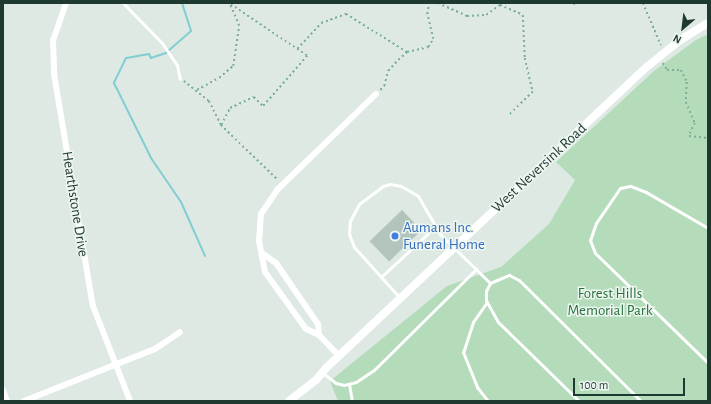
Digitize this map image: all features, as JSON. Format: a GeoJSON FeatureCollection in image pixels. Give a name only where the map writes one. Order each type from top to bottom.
{"type":"FeatureCollection","features":[{"type":"Feature","properties":{"kind":"street","name":"Hearthstone Drive"},"geometry":{"type":"LineString","coordinates":[[66,3],[53,40],[54,74],[93,306],[130,401]]}},
{"type":"Feature","properties":{"kind":"street","name":"West Neversink Road"},"geometry":{"type":"LineString","coordinates":[[288,401],[316,380],[322,372],[400,298],[661,55],[708,23]]}},
{"type":"Feature","properties":{"kind":"street"},"geometry":{"type":"LineString","coordinates":[[339,356],[319,335],[306,329],[265,272],[259,226],[269,200],[376,94]]}},
{"type":"Feature","properties":{"kind":"street"},"geometry":{"type":"LineString","coordinates":[[262,253],[276,263],[318,324],[319,335]]}},
{"type":"Feature","properties":{"kind":"street"},"geometry":{"type":"LineString","coordinates":[[24,401],[155,349],[180,332]]}},
{"type":"Feature","properties":{"kind":"street"},"geometry":{"type":"LineString","coordinates":[[3,390],[7,401]]}},
{"type":"Feature","properties":{"kind":"lane"},"geometry":{"type":"LineString","coordinates":[[123,3],[162,42],[177,65],[180,79]]}},
{"type":"Feature","properties":{"kind":"lane"},"geometry":{"type":"LineString","coordinates":[[400,298],[354,247],[349,234],[350,221],[359,204],[383,186],[390,184],[401,186],[418,196],[435,227],[490,283]]}},
{"type":"Feature","properties":{"kind":"lane"},"geometry":{"type":"LineString","coordinates":[[708,228],[646,192],[630,186],[620,188],[596,223],[590,240],[595,253],[708,364]]}},
{"type":"Feature","properties":{"kind":"lane"},"geometry":{"type":"LineString","coordinates":[[381,277],[435,227]]}},
{"type":"Feature","properties":{"kind":"lane"},"geometry":{"type":"LineString","coordinates":[[322,372],[336,384],[349,384],[374,370],[476,269]]}},
{"type":"Feature","properties":{"kind":"lane"},"geometry":{"type":"LineString","coordinates":[[578,401],[498,322],[487,302],[486,291],[490,283],[509,275],[519,280],[641,401]]}},
{"type":"Feature","properties":{"kind":"lane"},"geometry":{"type":"LineString","coordinates":[[487,302],[473,322],[463,352],[477,387],[488,401]]}},
{"type":"Feature","properties":{"kind":"lane"},"geometry":{"type":"LineString","coordinates":[[349,384],[352,401]]}},
{"type":"Feature","properties":{"kind":"path"},"geometry":{"type":"LineString","coordinates":[[221,125],[230,108],[254,97],[263,106],[307,56],[229,3]]}},
{"type":"Feature","properties":{"kind":"path"},"geometry":{"type":"LineString","coordinates":[[376,94],[384,86],[388,71],[407,52],[428,47],[433,39],[427,14],[429,3]]}},
{"type":"Feature","properties":{"kind":"path"},"geometry":{"type":"LineString","coordinates":[[438,3],[467,16],[486,15],[500,4],[523,15],[525,58],[533,92],[509,115]]}},
{"type":"Feature","properties":{"kind":"path"},"geometry":{"type":"LineString","coordinates":[[643,3],[667,70],[682,70],[687,82],[686,102],[695,123],[689,136],[708,138]]}},
{"type":"Feature","properties":{"kind":"path"},"geometry":{"type":"LineString","coordinates":[[197,90],[219,78],[233,66],[239,26],[231,5]]}},
{"type":"Feature","properties":{"kind":"path"},"geometry":{"type":"LineString","coordinates":[[297,50],[321,23],[346,14],[407,52]]}},
{"type":"Feature","properties":{"kind":"path"},"geometry":{"type":"LineString","coordinates":[[180,79],[209,100],[221,125],[282,184]]}},
{"type":"Feature","properties":{"kind":"green space","name":"Forest Hills Memorial Park"},"geometry":{"type":"Polygon","coordinates":[[[708,34],[708,401],[338,401],[330,381],[447,286],[501,267],[549,224],[575,180],[556,162],[655,70],[696,40],[708,34]]]}},
{"type":"Feature","properties":{"kind":"building","name":"Aumans Inc. Funeral Home"},"geometry":{"type":"Polygon","coordinates":[[[402,210],[421,230],[389,261],[370,241],[402,210]]]}},
{"type":"Feature","properties":{"kind":"waterway"},"geometry":{"type":"LineString","coordinates":[[182,3],[191,31],[166,53],[151,58],[149,54],[126,58],[114,83],[151,158],[181,202],[205,256]]}},
{"type":"Feature","properties":{"kind":"place","name":"Aumans Inc. Funeral Home"},"geometry":{"type":"Point","coordinates":[395,236]}}]}
